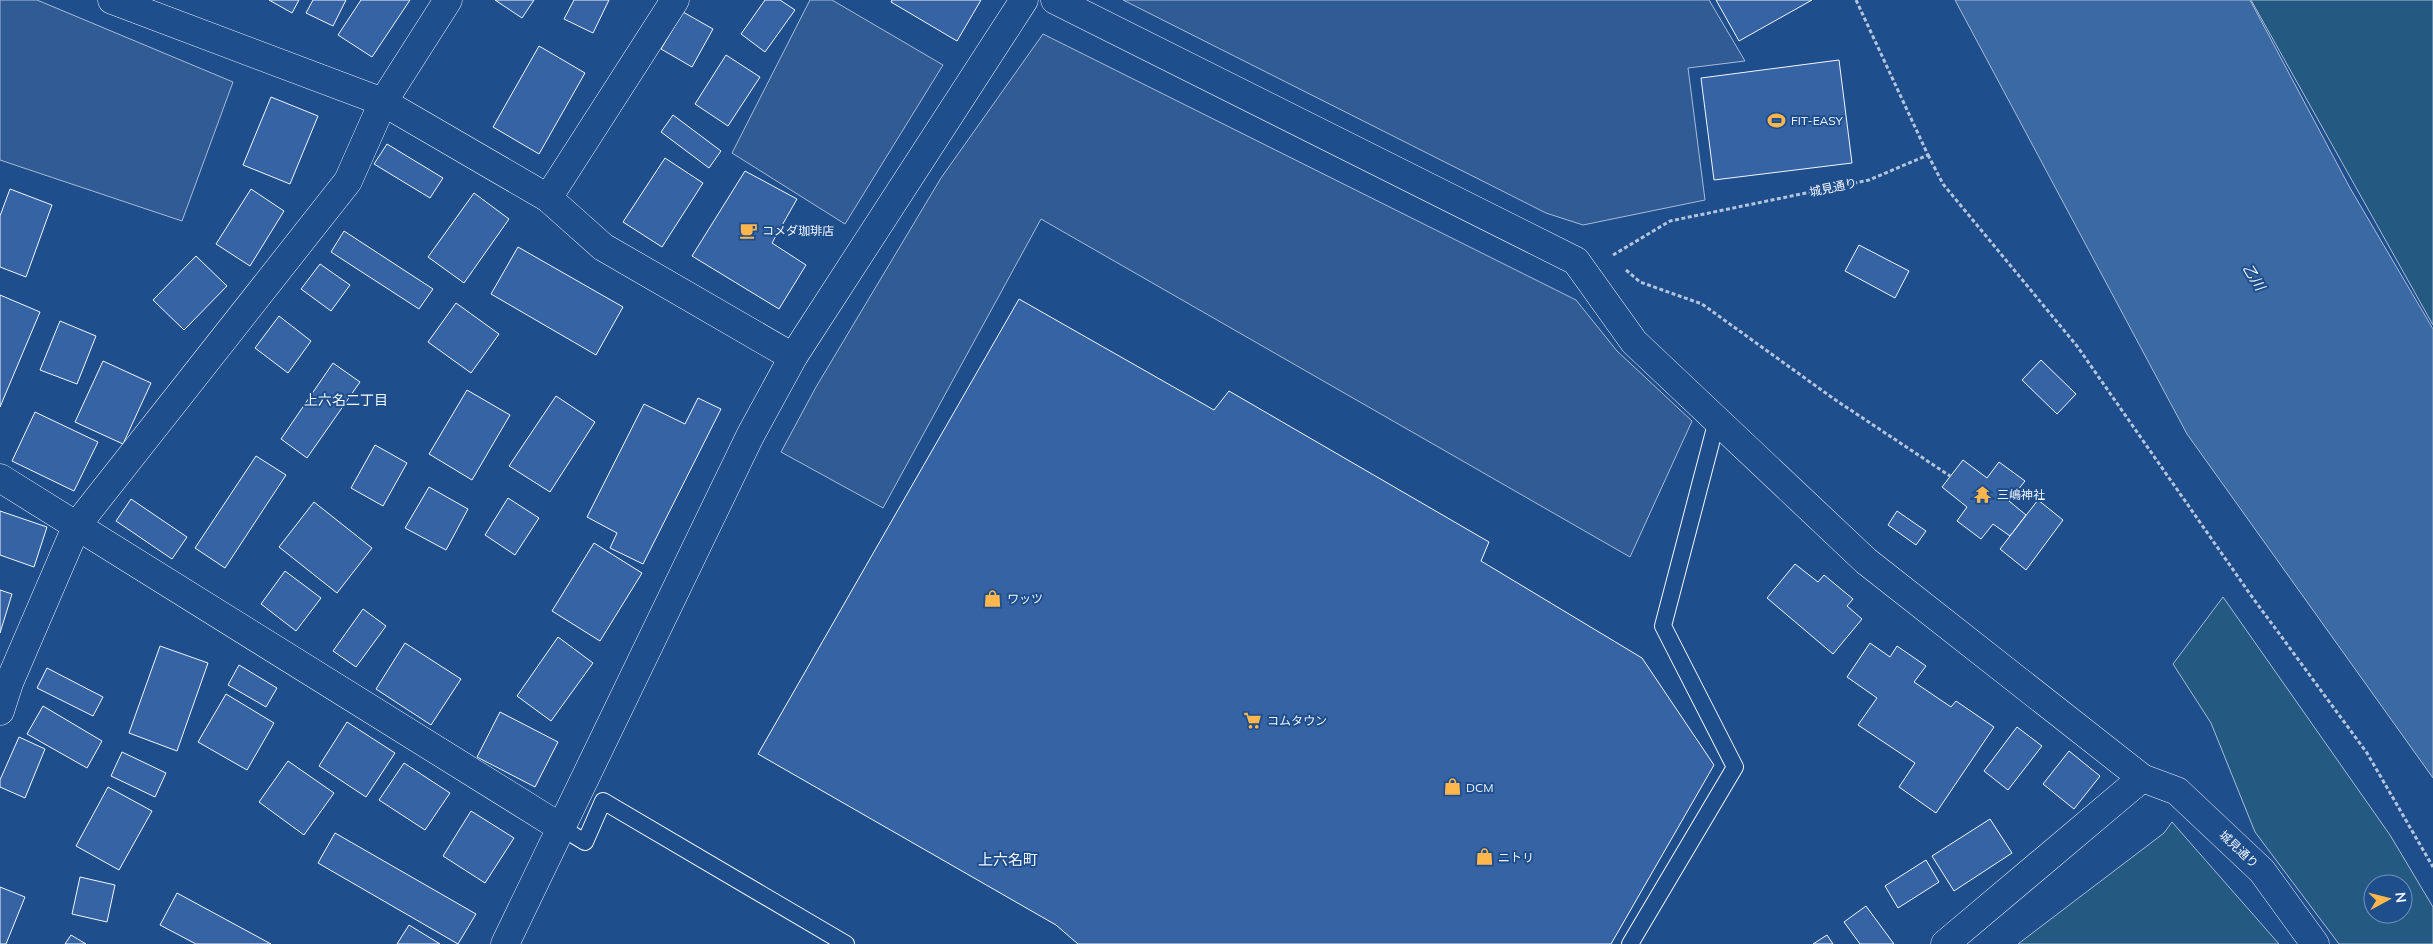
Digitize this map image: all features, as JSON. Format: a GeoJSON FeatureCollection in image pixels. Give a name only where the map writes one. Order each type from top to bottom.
{"type":"FeatureCollection","features":[{"type":"Feature","properties":{"kind":"street"},"geometry":{"type":"LineString","coordinates":[[112,0],[383,102],[548,198],[603,246],[793,357]]}},
{"type":"Feature","properties":{"kind":"street"},"geometry":{"type":"LineString","coordinates":[[0,711],[9,683],[77,525],[348,181],[383,102],[448,0]]}},
{"type":"Feature","properties":{"kind":"street"},"geometry":{"type":"LineString","coordinates":[[548,198],[675,0]]}},
{"type":"Feature","properties":{"kind":"street"},"geometry":{"type":"LineString","coordinates":[[505,944],[750,436],[793,357],[1024,0]]}},
{"type":"Feature","properties":{"kind":"street","name":"城見通り"},"geometry":{"type":"LineString","coordinates":[[1055,0],[1576,261],[1634,342],[1866,561],[2142,778],[2177,791],[2262,871],[2315,944]]}},
{"type":"Feature","properties":{"kind":"street"},"geometry":{"type":"LineString","coordinates":[[0,478],[560,827]]}},
{"type":"Feature","properties":{"kind":"street"},"geometry":{"type":"LineString","coordinates":[[1945,944],[2142,778]]}},
{"type":"Feature","properties":{"kind":"lane"},"geometry":{"type":"LineString","coordinates":[[1630,944],[1735,767],[1663,626],[1717,420]]}},
{"type":"Feature","properties":{"kind":"lane"},"geometry":{"type":"LineString","coordinates":[[560,827],[585,842],[603,801],[846,944]]}},
{"type":"Feature","properties":{"kind":"path"},"geometry":{"type":"LineString","coordinates":[[1856,0],[1943,184],[2077,346],[2250,594],[2368,753],[2433,867]]}},
{"type":"Feature","properties":{"kind":"path","name":"城見通り"},"geometry":{"type":"LineString","coordinates":[[1617,263],[1609,257],[1670,221],[1868,180],[1928,154]]}},
{"type":"Feature","properties":{"kind":"path"},"geometry":{"type":"LineString","coordinates":[[1625,270],[1640,282],[1702,304],[1834,399],[1950,476]]}},
{"type":"Feature","properties":{"kind":"shaded area"},"geometry":{"type":"Polygon","coordinates":[[[0,0],[37,0],[233,82],[182,221],[0,160],[0,0]]]}},
{"type":"Feature","properties":{"kind":"shaded area"},"geometry":{"type":"Polygon","coordinates":[[[810,0],[832,0],[943,65],[845,224],[732,153],[810,0]]]}},
{"type":"Feature","properties":{"kind":"shaded area"},"geometry":{"type":"Polygon","coordinates":[[[1123,0],[1709,0],[1745,61],[1688,68],[1705,200],[1583,225],[1546,213],[1123,0]]]}},
{"type":"Feature","properties":{"kind":"shaded area"},"geometry":{"type":"Polygon","coordinates":[[[2251,0],[2433,0],[2433,325],[2251,0]]]}},
{"type":"Feature","properties":{"kind":"shaded area"},"geometry":{"type":"Polygon","coordinates":[[[1043,34],[1576,300],[1617,351],[1692,421],[1630,557],[1041,219],[883,508],[781,452],[816,387],[941,178],[1043,34]]]}},
{"type":"Feature","properties":{"kind":"shaded area"},"geometry":{"type":"Polygon","coordinates":[[[2223,597],[2390,835],[2433,907],[2433,944],[2339,944],[2255,832],[2211,723],[2173,664],[2223,597]]]}},
{"type":"Feature","properties":{"kind":"shaded area"},"geometry":{"type":"Polygon","coordinates":[[[2172,822],[2279,944],[2018,944],[2164,833],[2172,822]]]}},
{"type":"Feature","properties":{"kind":"water","name":"乙川"},"geometry":{"type":"Polygon","coordinates":[[[1955,0],[2250,0],[2350,188],[2433,329],[2433,778],[2187,434],[1955,0]]]}},
{"type":"Feature","properties":{"kind":"building"},"geometry":{"type":"Polygon","coordinates":[[[269,0],[299,0],[292,13],[269,0]]]}},
{"type":"Feature","properties":{"kind":"building"},"geometry":{"type":"Polygon","coordinates":[[[313,0],[346,0],[333,26],[306,13],[313,0]]]}},
{"type":"Feature","properties":{"kind":"building"},"geometry":{"type":"Polygon","coordinates":[[[361,0],[410,0],[372,57],[338,35],[361,0]]]}},
{"type":"Feature","properties":{"kind":"building"},"geometry":{"type":"Polygon","coordinates":[[[495,0],[534,0],[522,18],[495,0]]]}},
{"type":"Feature","properties":{"kind":"building"},"geometry":{"type":"Polygon","coordinates":[[[574,0],[609,0],[593,33],[564,19],[574,0]]]}},
{"type":"Feature","properties":{"kind":"building"},"geometry":{"type":"Polygon","coordinates":[[[765,0],[780,0],[795,10],[765,52],[741,34],[765,0]]]}},
{"type":"Feature","properties":{"kind":"building"},"geometry":{"type":"Polygon","coordinates":[[[892,0],[981,0],[957,41],[891,2],[892,0]]]}},
{"type":"Feature","properties":{"kind":"building"},"geometry":{"type":"Polygon","coordinates":[[[1716,0],[1812,0],[1739,41],[1716,0]]]}},
{"type":"Feature","properties":{"kind":"building"},"geometry":{"type":"Polygon","coordinates":[[[683,12],[713,29],[692,67],[661,49],[683,12]]]}},
{"type":"Feature","properties":{"kind":"building"},"geometry":{"type":"Polygon","coordinates":[[[539,46],[585,73],[539,154],[493,127],[539,46]]]}},
{"type":"Feature","properties":{"kind":"building"},"geometry":{"type":"Polygon","coordinates":[[[726,55],[760,77],[728,126],[695,104],[726,55]]]}},
{"type":"Feature","properties":{"kind":"building","name":"FIT-EASY"},"geometry":{"type":"Polygon","coordinates":[[[1839,60],[1852,163],[1714,180],[1701,78],[1839,60]]]}},
{"type":"Feature","properties":{"kind":"building"},"geometry":{"type":"Polygon","coordinates":[[[271,97],[318,116],[290,184],[243,165],[271,97]]]}},
{"type":"Feature","properties":{"kind":"building"},"geometry":{"type":"Polygon","coordinates":[[[673,115],[721,151],[709,168],[661,132],[673,115]]]}},
{"type":"Feature","properties":{"kind":"building"},"geometry":{"type":"Polygon","coordinates":[[[387,144],[443,178],[430,198],[374,164],[387,144]]]}},
{"type":"Feature","properties":{"kind":"building"},"geometry":{"type":"Polygon","coordinates":[[[665,158],[703,183],[662,247],[623,222],[665,158]]]}},
{"type":"Feature","properties":{"kind":"building"},"geometry":{"type":"Polygon","coordinates":[[[745,171],[797,199],[772,243],[806,265],[779,309],[692,256],[745,171]]]}},
{"type":"Feature","properties":{"kind":"building"},"geometry":{"type":"Polygon","coordinates":[[[10,189],[52,205],[26,277],[0,267],[0,216],[10,189]]]}},
{"type":"Feature","properties":{"kind":"building"},"geometry":{"type":"Polygon","coordinates":[[[251,189],[284,211],[250,266],[216,244],[251,189]]]}},
{"type":"Feature","properties":{"kind":"building"},"geometry":{"type":"Polygon","coordinates":[[[474,193],[509,219],[464,283],[428,257],[474,193]]]}},
{"type":"Feature","properties":{"kind":"building"},"geometry":{"type":"Polygon","coordinates":[[[344,231],[433,289],[419,309],[331,252],[344,231]]]}},
{"type":"Feature","properties":{"kind":"building"},"geometry":{"type":"Polygon","coordinates":[[[1859,245],[1909,271],[1895,298],[1845,271],[1859,245]]]}},
{"type":"Feature","properties":{"kind":"building"},"geometry":{"type":"Polygon","coordinates":[[[518,247],[623,307],[596,355],[491,294],[518,247]]]}},
{"type":"Feature","properties":{"kind":"building"},"geometry":{"type":"Polygon","coordinates":[[[196,256],[227,286],[184,330],[153,300],[196,256]]]}},
{"type":"Feature","properties":{"kind":"building"},"geometry":{"type":"Polygon","coordinates":[[[320,264],[350,285],[331,311],[301,289],[320,264]]]}},
{"type":"Feature","properties":{"kind":"building"},"geometry":{"type":"Polygon","coordinates":[[[0,295],[40,312],[0,407],[0,295]]]}},
{"type":"Feature","properties":{"kind":"building"},"geometry":{"type":"Polygon","coordinates":[[[1019,299],[1214,410],[1229,391],[1489,542],[1481,561],[1642,658],[1714,765],[1611,944],[1078,944],[1056,925],[758,754],[1019,299]]]}},
{"type":"Feature","properties":{"kind":"building"},"geometry":{"type":"Polygon","coordinates":[[[456,303],[499,334],[471,373],[428,342],[456,303]]]}},
{"type":"Feature","properties":{"kind":"building"},"geometry":{"type":"Polygon","coordinates":[[[279,316],[311,341],[288,373],[255,348],[279,316]]]}},
{"type":"Feature","properties":{"kind":"building"},"geometry":{"type":"Polygon","coordinates":[[[60,321],[96,336],[77,384],[40,370],[60,321]]]}},
{"type":"Feature","properties":{"kind":"building"},"geometry":{"type":"Polygon","coordinates":[[[2041,360],[2076,394],[2057,414],[2022,380],[2041,360]]]}},
{"type":"Feature","properties":{"kind":"building"},"geometry":{"type":"Polygon","coordinates":[[[103,361],[151,383],[123,444],[75,422],[103,361]]]}},
{"type":"Feature","properties":{"kind":"building"},"geometry":{"type":"Polygon","coordinates":[[[333,363],[360,382],[307,458],[281,439],[333,363]]]}},
{"type":"Feature","properties":{"kind":"building"},"geometry":{"type":"Polygon","coordinates":[[[467,390],[510,415],[472,480],[429,454],[467,390]]]}},
{"type":"Feature","properties":{"kind":"building"},"geometry":{"type":"Polygon","coordinates":[[[556,396],[595,422],[550,492],[509,466],[556,396]]]}},
{"type":"Feature","properties":{"kind":"building"},"geometry":{"type":"Polygon","coordinates":[[[698,398],[721,409],[643,564],[610,548],[617,533],[587,517],[644,404],[685,424],[698,398]]]}},
{"type":"Feature","properties":{"kind":"building"},"geometry":{"type":"Polygon","coordinates":[[[35,412],[98,442],[74,491],[12,461],[35,412]]]}},
{"type":"Feature","properties":{"kind":"building"},"geometry":{"type":"Polygon","coordinates":[[[375,445],[407,463],[383,506],[351,488],[375,445]]]}},
{"type":"Feature","properties":{"kind":"building"},"geometry":{"type":"Polygon","coordinates":[[[256,456],[286,475],[225,568],[195,548],[256,456]]]}},
{"type":"Feature","properties":{"kind":"building","name":"三嶋神社"},"geometry":{"type":"Polygon","coordinates":[[[1963,460],[1987,478],[1999,462],[2025,481],[2009,501],[2026,515],[2010,536],[1993,524],[1981,539],[1957,521],[1967,507],[1942,487],[1963,460]]]}},
{"type":"Feature","properties":{"kind":"building"},"geometry":{"type":"Polygon","coordinates":[[[429,487],[468,509],[446,550],[405,528],[429,487]]]}},
{"type":"Feature","properties":{"kind":"building"},"geometry":{"type":"Polygon","coordinates":[[[508,498],[539,518],[515,555],[485,535],[508,498]]]}},
{"type":"Feature","properties":{"kind":"building"},"geometry":{"type":"Polygon","coordinates":[[[131,499],[187,537],[172,559],[116,521],[131,499]]]}},
{"type":"Feature","properties":{"kind":"building"},"geometry":{"type":"Polygon","coordinates":[[[2038,500],[2063,520],[2026,570],[2000,549],[2038,500]]]}},
{"type":"Feature","properties":{"kind":"building"},"geometry":{"type":"Polygon","coordinates":[[[314,502],[372,548],[337,593],[279,547],[314,502]]]}},
{"type":"Feature","properties":{"kind":"building"},"geometry":{"type":"Polygon","coordinates":[[[0,511],[47,527],[34,567],[0,555],[0,511]]]}},
{"type":"Feature","properties":{"kind":"building"},"geometry":{"type":"Polygon","coordinates":[[[1897,511],[1926,531],[1916,545],[1888,525],[1897,511]]]}},
{"type":"Feature","properties":{"kind":"building"},"geometry":{"type":"Polygon","coordinates":[[[594,543],[642,573],[600,641],[552,611],[594,543]]]}},
{"type":"Feature","properties":{"kind":"building"},"geometry":{"type":"Polygon","coordinates":[[[1795,564],[1818,582],[1824,575],[1853,599],[1847,606],[1862,619],[1833,654],[1767,598],[1795,564]]]}},
{"type":"Feature","properties":{"kind":"building"},"geometry":{"type":"Polygon","coordinates":[[[285,571],[321,598],[296,631],[261,604],[285,571]]]}},
{"type":"Feature","properties":{"kind":"building"},"geometry":{"type":"Polygon","coordinates":[[[0,590],[12,594],[0,633],[0,590]]]}},
{"type":"Feature","properties":{"kind":"building"},"geometry":{"type":"Polygon","coordinates":[[[363,609],[386,626],[356,667],[333,651],[363,609]]]}},
{"type":"Feature","properties":{"kind":"building"},"geometry":{"type":"Polygon","coordinates":[[[558,637],[593,663],[551,721],[517,696],[558,637]]]}},
{"type":"Feature","properties":{"kind":"building"},"geometry":{"type":"Polygon","coordinates":[[[405,643],[461,679],[431,725],[376,689],[405,643]]]}},
{"type":"Feature","properties":{"kind":"building"},"geometry":{"type":"Polygon","coordinates":[[[1870,643],[1890,657],[1897,646],[1926,666],[1914,682],[1951,707],[1956,701],[1994,727],[1936,813],[1899,787],[1915,763],[1858,725],[1877,698],[1847,677],[1870,643]]]}},
{"type":"Feature","properties":{"kind":"building"},"geometry":{"type":"Polygon","coordinates":[[[160,646],[208,663],[177,751],[129,733],[160,646]]]}},
{"type":"Feature","properties":{"kind":"building"},"geometry":{"type":"Polygon","coordinates":[[[239,665],[277,688],[266,707],[228,685],[239,665]]]}},
{"type":"Feature","properties":{"kind":"building"},"geometry":{"type":"Polygon","coordinates":[[[47,668],[103,697],[93,716],[37,688],[47,668]]]}},
{"type":"Feature","properties":{"kind":"building"},"geometry":{"type":"Polygon","coordinates":[[[226,694],[274,723],[247,770],[198,742],[226,694]]]}},
{"type":"Feature","properties":{"kind":"building"},"geometry":{"type":"Polygon","coordinates":[[[43,706],[102,741],[87,768],[27,734],[43,706]]]}},
{"type":"Feature","properties":{"kind":"building"},"geometry":{"type":"Polygon","coordinates":[[[500,712],[558,742],[535,787],[477,757],[500,712]]]}},
{"type":"Feature","properties":{"kind":"building"},"geometry":{"type":"Polygon","coordinates":[[[347,722],[395,753],[366,797],[319,766],[347,722]]]}},
{"type":"Feature","properties":{"kind":"building"},"geometry":{"type":"Polygon","coordinates":[[[2017,727],[2042,746],[2008,790],[1984,771],[2017,727]]]}},
{"type":"Feature","properties":{"kind":"building"},"geometry":{"type":"Polygon","coordinates":[[[19,737],[45,749],[25,798],[0,787],[0,780],[19,737]]]}},
{"type":"Feature","properties":{"kind":"building"},"geometry":{"type":"Polygon","coordinates":[[[2069,751],[2100,776],[2074,809],[2043,784],[2069,751]]]}},
{"type":"Feature","properties":{"kind":"building"},"geometry":{"type":"Polygon","coordinates":[[[122,752],[166,773],[155,797],[111,776],[122,752]]]}},
{"type":"Feature","properties":{"kind":"building"},"geometry":{"type":"Polygon","coordinates":[[[288,761],[334,793],[304,835],[259,802],[288,761]]]}},
{"type":"Feature","properties":{"kind":"building"},"geometry":{"type":"Polygon","coordinates":[[[404,763],[450,793],[425,830],[379,800],[404,763]]]}},
{"type":"Feature","properties":{"kind":"building"},"geometry":{"type":"Polygon","coordinates":[[[108,787],[152,811],[119,870],[76,846],[108,787]]]}},
{"type":"Feature","properties":{"kind":"building"},"geometry":{"type":"Polygon","coordinates":[[[471,811],[514,838],[485,883],[443,856],[471,811]]]}},
{"type":"Feature","properties":{"kind":"building"},"geometry":{"type":"Polygon","coordinates":[[[1990,819],[2012,853],[1954,891],[1932,856],[1990,819]]]}},
{"type":"Feature","properties":{"kind":"building"},"geometry":{"type":"Polygon","coordinates":[[[335,833],[476,914],[458,944],[318,863],[335,833]]]}},
{"type":"Feature","properties":{"kind":"building"},"geometry":{"type":"Polygon","coordinates":[[[1926,860],[1939,882],[1898,908],[1885,886],[1926,860]]]}},
{"type":"Feature","properties":{"kind":"building"},"geometry":{"type":"Polygon","coordinates":[[[80,877],[115,885],[107,922],[72,914],[80,877]]]}},
{"type":"Feature","properties":{"kind":"building"},"geometry":{"type":"Polygon","coordinates":[[[0,887],[25,897],[6,944],[0,944],[0,887]]]}},
{"type":"Feature","properties":{"kind":"building"},"geometry":{"type":"Polygon","coordinates":[[[177,893],[271,944],[196,944],[160,925],[177,893]]]}},
{"type":"Feature","properties":{"kind":"building"},"geometry":{"type":"Polygon","coordinates":[[[1866,906],[1894,944],[1860,944],[1844,922],[1866,906]]]}},
{"type":"Feature","properties":{"kind":"building"},"geometry":{"type":"Polygon","coordinates":[[[409,925],[440,944],[397,944],[409,925]]]}},
{"type":"Feature","properties":{"kind":"building"},"geometry":{"type":"Polygon","coordinates":[[[71,935],[86,944],[65,944],[71,935]]]}},
{"type":"Feature","properties":{"kind":"building"},"geometry":{"type":"Polygon","coordinates":[[[1827,935],[1833,944],[1813,944],[1827,935]]]}},
{"type":"Feature","properties":{"kind":"place","name":"FIT-EASY"},"geometry":{"type":"Point","coordinates":[1777,120]}},
{"type":"Feature","properties":{"kind":"place","name":"コメダ珈琲店"},"geometry":{"type":"Point","coordinates":[748,230]}},
{"type":"Feature","properties":{"kind":"place","name":"三嶋神社"},"geometry":{"type":"Point","coordinates":[1983,494]}},
{"type":"Feature","properties":{"kind":"place","name":"ワッツ"},"geometry":{"type":"Point","coordinates":[993,598]}},
{"type":"Feature","properties":{"kind":"place","name":"コムタウン"},"geometry":{"type":"Point","coordinates":[1253,720]}},
{"type":"Feature","properties":{"kind":"place","name":"DCM"},"geometry":{"type":"Point","coordinates":[1452,787]}},
{"type":"Feature","properties":{"kind":"place","name":"ニトリ"},"geometry":{"type":"Point","coordinates":[1484,857]}},
{"type":"Feature","properties":{"kind":"district","name":"上六名二丁目"},"geometry":{"type":"Point","coordinates":[346,400]}},
{"type":"Feature","properties":{"kind":"district","name":"上六名町"},"geometry":{"type":"Point","coordinates":[1008,859]}}]}
